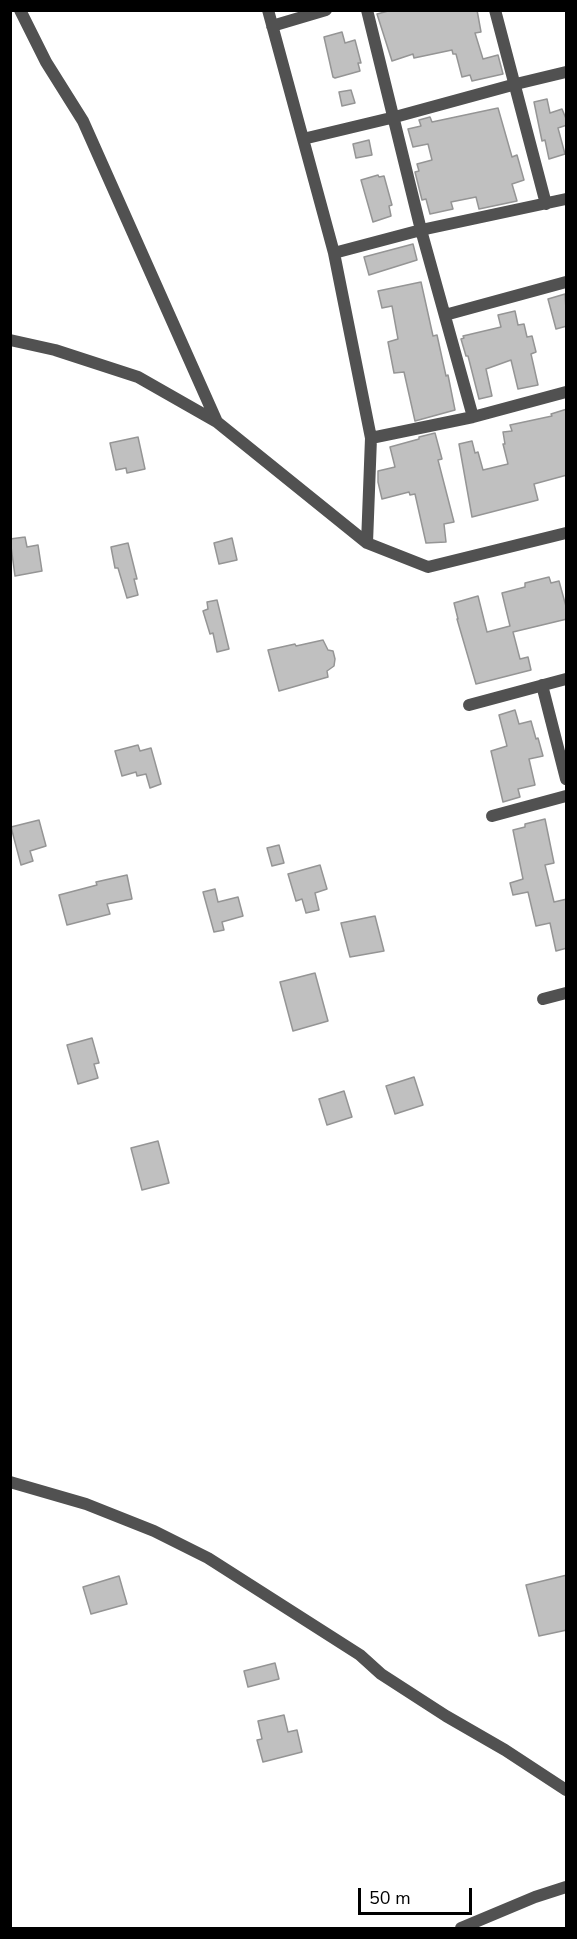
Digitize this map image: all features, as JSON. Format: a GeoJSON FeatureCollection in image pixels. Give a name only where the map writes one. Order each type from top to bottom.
{"type":"FeatureCollection","features":[{"type":"Feature","properties":{"kind":"street"},"geometry":{"type":"LineString","coordinates":[[20,10],[46,62],[83,121],[217,423]]}},
{"type":"Feature","properties":{"kind":"street"},"geometry":{"type":"LineString","coordinates":[[268,10],[334,253],[371,438],[367,543]]}},
{"type":"Feature","properties":{"kind":"street"},"geometry":{"type":"LineString","coordinates":[[273,26],[326,10]]}},
{"type":"Feature","properties":{"kind":"street"},"geometry":{"type":"LineString","coordinates":[[367,10],[421,230],[473,417]]}},
{"type":"Feature","properties":{"kind":"street"},"geometry":{"type":"LineString","coordinates":[[495,10],[546,204]]}},
{"type":"Feature","properties":{"kind":"street"},"geometry":{"type":"LineString","coordinates":[[303,139],[567,72]]}},
{"type":"Feature","properties":{"kind":"street"},"geometry":{"type":"LineString","coordinates":[[334,253],[421,230],[567,199]]}},
{"type":"Feature","properties":{"kind":"street"},"geometry":{"type":"LineString","coordinates":[[446,315],[567,282]]}},
{"type":"Feature","properties":{"kind":"street"},"geometry":{"type":"LineString","coordinates":[[10,340],[55,350],[138,377],[217,423],[367,543],[428,567],[567,533]]}},
{"type":"Feature","properties":{"kind":"street"},"geometry":{"type":"LineString","coordinates":[[371,438],[473,417],[567,392]]}},
{"type":"Feature","properties":{"kind":"street"},"geometry":{"type":"LineString","coordinates":[[469,705],[567,679]]}},
{"type":"Feature","properties":{"kind":"street"},"geometry":{"type":"LineString","coordinates":[[542,686],[567,778]]}},
{"type":"Feature","properties":{"kind":"street"},"geometry":{"type":"LineString","coordinates":[[492,816],[567,796]]}},
{"type":"Feature","properties":{"kind":"street"},"geometry":{"type":"LineString","coordinates":[[543,999],[567,993]]}},
{"type":"Feature","properties":{"kind":"street"},"geometry":{"type":"LineString","coordinates":[[10,1482],[86,1504],[154,1531],[208,1558],[360,1655],[381,1674],[436,1710],[505,1750],[567,1790]]}},
{"type":"Feature","properties":{"kind":"street"},"geometry":{"type":"LineString","coordinates":[[461,1929],[535,1897],[567,1887]]}},
{"type":"Feature","properties":{"kind":"building"},"geometry":{"type":"Polygon","coordinates":[[[392,10],[477,10],[481,32],[475,33],[483,59],[498,55],[503,74],[472,81],[470,75],[462,77],[456,54],[453,54],[452,50],[414,58],[413,54],[392,61],[377,14],[392,10]]]}},
{"type":"Feature","properties":{"kind":"building"},"geometry":{"type":"Polygon","coordinates":[[[342,32],[345,43],[355,40],[361,63],[358,63],[360,71],[335,78],[324,37],[342,32]]]}},
{"type":"Feature","properties":{"kind":"building"},"geometry":{"type":"Polygon","coordinates":[[[351,90],[355,103],[342,106],[339,92],[351,90]]]}},
{"type":"Feature","properties":{"kind":"building"},"geometry":{"type":"Polygon","coordinates":[[[547,99],[550,113],[562,109],[567,121],[567,125],[558,128],[565,154],[549,159],[545,140],[542,141],[534,102],[547,99]]]}},
{"type":"Feature","properties":{"kind":"building"},"geometry":{"type":"Polygon","coordinates":[[[498,108],[512,157],[517,155],[524,180],[512,184],[517,201],[479,209],[476,197],[451,202],[453,209],[430,214],[426,199],[422,200],[415,172],[419,171],[417,164],[432,160],[428,144],[413,147],[408,129],[421,126],[419,120],[430,117],[432,122],[498,108]]]}},
{"type":"Feature","properties":{"kind":"building"},"geometry":{"type":"Polygon","coordinates":[[[369,140],[372,155],[356,158],[353,144],[369,140]]]}},
{"type":"Feature","properties":{"kind":"building"},"geometry":{"type":"Polygon","coordinates":[[[378,175],[379,177],[384,176],[392,205],[389,206],[391,216],[373,222],[361,180],[378,175]]]}},
{"type":"Feature","properties":{"kind":"building"},"geometry":{"type":"Polygon","coordinates":[[[413,244],[417,260],[369,275],[364,257],[413,244]]]}},
{"type":"Feature","properties":{"kind":"building"},"geometry":{"type":"Polygon","coordinates":[[[421,282],[433,336],[437,335],[455,410],[415,421],[404,372],[394,373],[388,342],[398,339],[392,306],[382,308],[378,291],[421,282]]]}},
{"type":"Feature","properties":{"kind":"building"},"geometry":{"type":"Polygon","coordinates":[[[565,294],[567,326],[556,329],[548,299],[565,294]]]}},
{"type":"Feature","properties":{"kind":"building"},"geometry":{"type":"Polygon","coordinates":[[[515,311],[518,325],[524,324],[527,337],[532,336],[536,352],[531,354],[538,385],[518,389],[511,360],[486,369],[492,396],[479,399],[468,356],[466,356],[461,339],[464,338],[463,336],[501,327],[498,315],[515,311]]]}},
{"type":"Feature","properties":{"kind":"building"},"geometry":{"type":"Polygon","coordinates":[[[567,409],[567,475],[534,484],[538,500],[472,517],[459,444],[472,441],[483,470],[508,464],[503,444],[505,444],[503,432],[512,431],[510,425],[552,416],[551,414],[567,409]]]}},
{"type":"Feature","properties":{"kind":"building"},"geometry":{"type":"Polygon","coordinates":[[[435,433],[442,459],[438,460],[454,522],[444,524],[446,542],[426,543],[415,494],[410,495],[409,492],[382,499],[378,471],[395,467],[390,447],[435,433]]]}},
{"type":"Feature","properties":{"kind":"building"},"geometry":{"type":"Polygon","coordinates":[[[138,437],[145,469],[127,473],[126,468],[116,470],[110,443],[138,437]]]}},
{"type":"Feature","properties":{"kind":"building"},"geometry":{"type":"Polygon","coordinates":[[[25,537],[27,547],[38,545],[42,571],[15,576],[10,539],[25,537]]]}},
{"type":"Feature","properties":{"kind":"building"},"geometry":{"type":"Polygon","coordinates":[[[232,538],[237,560],[219,564],[214,543],[232,538]]]}},
{"type":"Feature","properties":{"kind":"building"},"geometry":{"type":"Polygon","coordinates":[[[128,543],[137,579],[134,579],[138,595],[127,598],[118,568],[115,568],[111,547],[128,543]]]}},
{"type":"Feature","properties":{"kind":"building"},"geometry":{"type":"Polygon","coordinates":[[[549,577],[551,583],[559,581],[567,610],[567,619],[513,632],[520,659],[528,657],[531,670],[476,684],[454,603],[478,596],[487,632],[510,626],[502,593],[525,587],[525,583],[549,577]]]}},
{"type":"Feature","properties":{"kind":"building"},"geometry":{"type":"Polygon","coordinates":[[[217,600],[229,649],[217,652],[213,633],[210,634],[203,611],[208,609],[207,602],[217,600]]]}},
{"type":"Feature","properties":{"kind":"building"},"geometry":{"type":"Polygon","coordinates":[[[323,640],[328,650],[333,651],[335,659],[334,666],[327,671],[328,677],[279,691],[268,650],[323,640]]]}},
{"type":"Feature","properties":{"kind":"building"},"geometry":{"type":"Polygon","coordinates":[[[515,710],[519,724],[531,721],[543,756],[529,759],[535,785],[518,789],[520,797],[503,802],[491,751],[507,746],[499,715],[515,710]]]}},
{"type":"Feature","properties":{"kind":"building"},"geometry":{"type":"Polygon","coordinates":[[[138,745],[140,751],[151,748],[161,784],[150,788],[146,774],[137,776],[136,772],[122,776],[115,751],[138,745]]]}},
{"type":"Feature","properties":{"kind":"building"},"geometry":{"type":"Polygon","coordinates":[[[545,819],[554,863],[545,865],[554,902],[567,899],[567,948],[556,951],[550,923],[536,926],[528,892],[513,895],[510,883],[523,879],[513,830],[545,819]]]}},
{"type":"Feature","properties":{"kind":"building"},"geometry":{"type":"Polygon","coordinates":[[[39,820],[46,846],[30,851],[33,861],[21,865],[11,827],[39,820]]]}},
{"type":"Feature","properties":{"kind":"building"},"geometry":{"type":"Polygon","coordinates":[[[279,845],[284,863],[272,866],[267,848],[279,845]]]}},
{"type":"Feature","properties":{"kind":"building"},"geometry":{"type":"Polygon","coordinates":[[[320,865],[327,889],[315,893],[319,910],[306,913],[302,899],[296,901],[288,874],[320,865]]]}},
{"type":"Feature","properties":{"kind":"building"},"geometry":{"type":"Polygon","coordinates":[[[127,875],[132,899],[107,904],[110,914],[67,925],[59,895],[97,885],[96,882],[127,875]]]}},
{"type":"Feature","properties":{"kind":"building"},"geometry":{"type":"Polygon","coordinates":[[[215,889],[218,902],[238,897],[243,916],[222,922],[224,930],[214,932],[203,892],[215,889]]]}},
{"type":"Feature","properties":{"kind":"building"},"geometry":{"type":"Polygon","coordinates":[[[375,916],[384,951],[350,957],[341,923],[375,916]]]}},
{"type":"Feature","properties":{"kind":"building"},"geometry":{"type":"Polygon","coordinates":[[[315,973],[328,1021],[293,1031],[280,982],[315,973]]]}},
{"type":"Feature","properties":{"kind":"building"},"geometry":{"type":"Polygon","coordinates":[[[92,1038],[99,1063],[94,1064],[98,1078],[78,1084],[67,1045],[92,1038]]]}},
{"type":"Feature","properties":{"kind":"building"},"geometry":{"type":"Polygon","coordinates":[[[414,1077],[423,1105],[395,1114],[386,1086],[414,1077]]]}},
{"type":"Feature","properties":{"kind":"building"},"geometry":{"type":"Polygon","coordinates":[[[344,1091],[352,1117],[327,1125],[319,1099],[344,1091]]]}},
{"type":"Feature","properties":{"kind":"building"},"geometry":{"type":"Polygon","coordinates":[[[158,1141],[169,1183],[142,1190],[131,1148],[158,1141]]]}},
{"type":"Feature","properties":{"kind":"building"},"geometry":{"type":"Polygon","coordinates":[[[567,1575],[567,1630],[539,1636],[526,1585],[567,1575]]]}},
{"type":"Feature","properties":{"kind":"building"},"geometry":{"type":"Polygon","coordinates":[[[119,1576],[127,1604],[91,1614],[83,1587],[119,1576]]]}},
{"type":"Feature","properties":{"kind":"building"},"geometry":{"type":"Polygon","coordinates":[[[275,1663],[279,1679],[248,1687],[244,1671],[275,1663]]]}},
{"type":"Feature","properties":{"kind":"building"},"geometry":{"type":"Polygon","coordinates":[[[284,1715],[288,1732],[297,1730],[302,1752],[263,1762],[257,1740],[262,1739],[258,1721],[284,1715]]]}}]}
